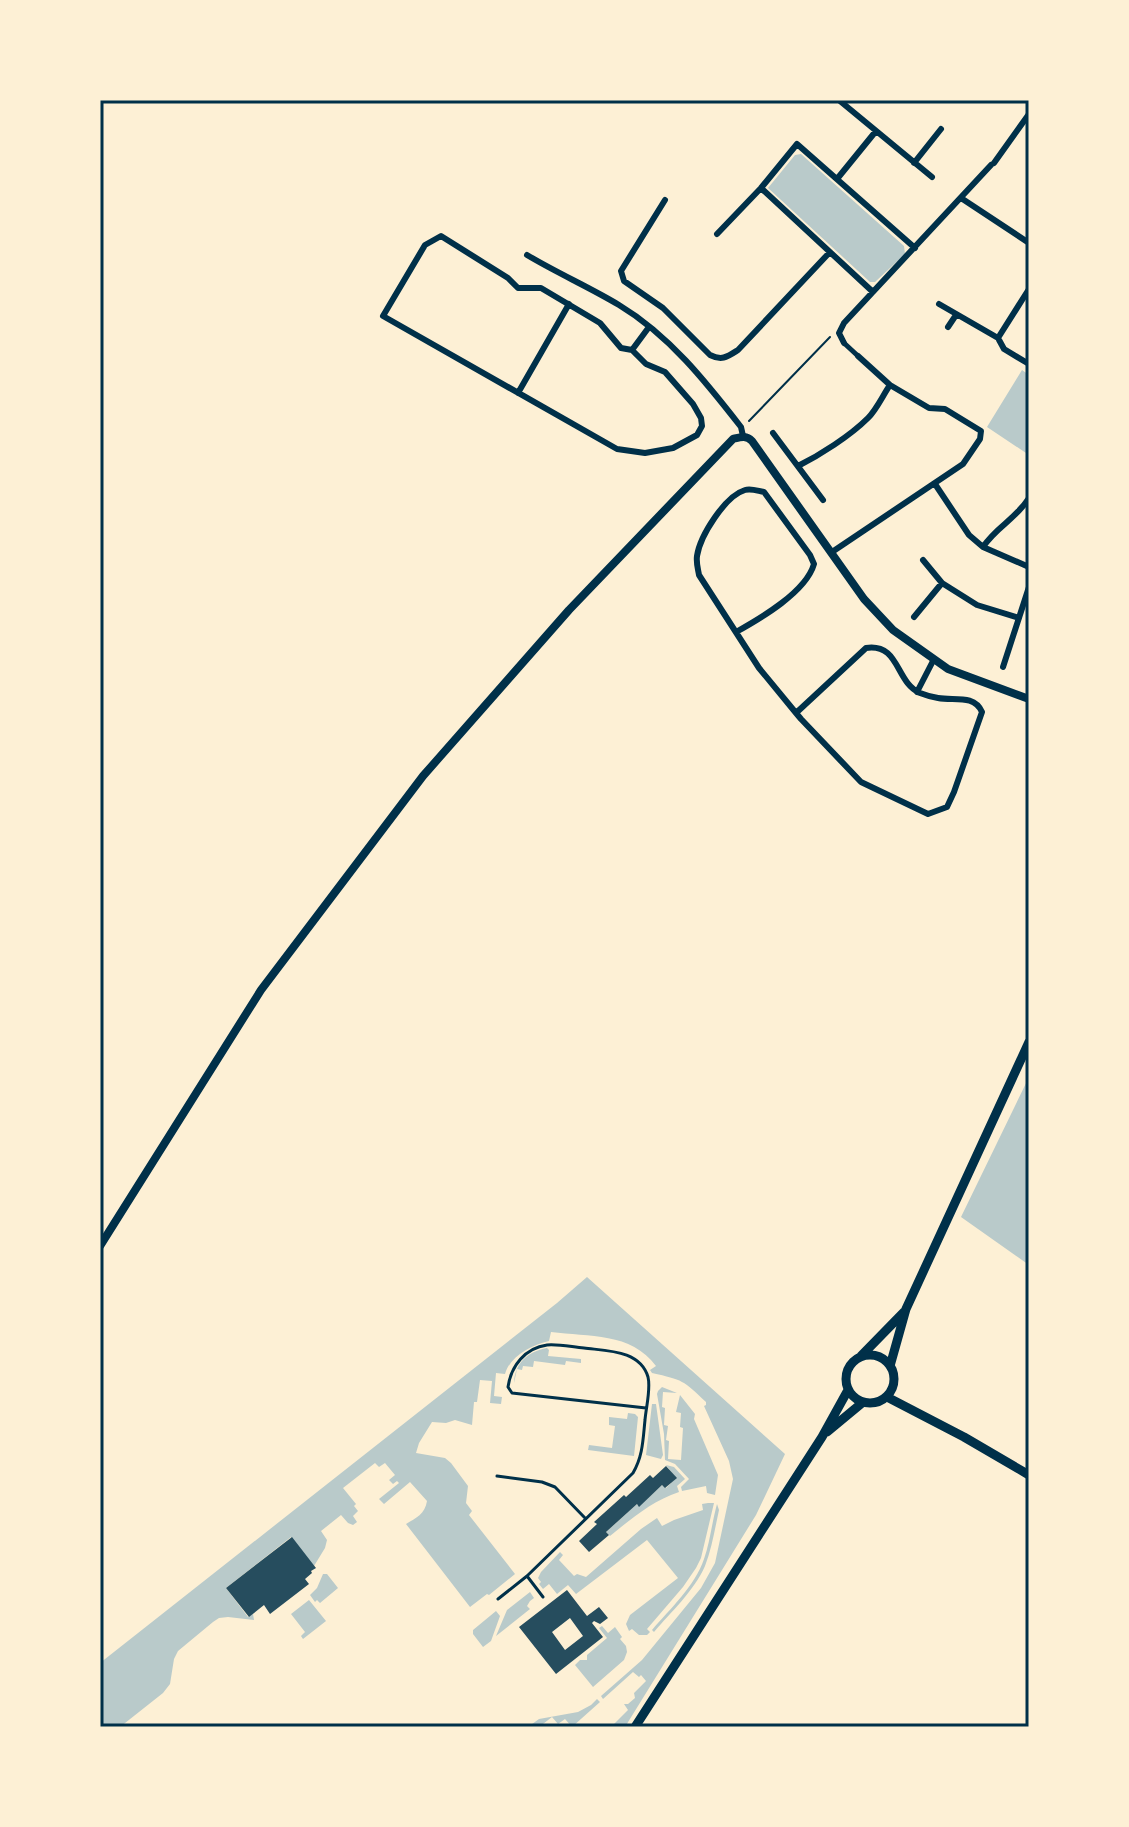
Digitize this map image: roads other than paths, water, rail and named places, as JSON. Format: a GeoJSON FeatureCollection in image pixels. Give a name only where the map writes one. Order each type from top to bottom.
{"type":"FeatureCollection","features":[{"type":"Feature","properties":{"kind":"main road"},"geometry":{"type":"LineString","coordinates":[[890,1366],[906,1309],[1029,1042]]}},
{"type":"Feature","properties":{"kind":"main road"},"geometry":{"type":"LineString","coordinates":[[861,1356],[877,1356],[890,1366],[894,1382],[887,1397],[875,1403],[856,1400],[848,1390],[845,1374],[854,1360],[906,1309]]}},
{"type":"Feature","properties":{"kind":"main road"},"geometry":{"type":"LineString","coordinates":[[635,1727],[822,1437],[848,1390]]}},
{"type":"Feature","properties":{"kind":"main road"},"geometry":{"type":"LineString","coordinates":[[887,1397],[1029,1475]]}},
{"type":"Feature","properties":{"kind":"main road"},"geometry":{"type":"LineString","coordinates":[[822,1437],[862,1403]]}},
{"type":"Feature","properties":{"kind":"street"},"geometry":{"type":"LineString","coordinates":[[840,101],[932,177]]}},
{"type":"Feature","properties":{"kind":"street"},"geometry":{"type":"LineString","coordinates":[[832,552],[963,464],[980,439],[981,431],[945,409],[929,408],[890,385],[844,343],[839,333],[844,323],[992,164],[1029,114]]}},
{"type":"Feature","properties":{"kind":"street"},"geometry":{"type":"LineString","coordinates":[[914,163],[941,129]]}},
{"type":"Feature","properties":{"kind":"street"},"geometry":{"type":"LineString","coordinates":[[837,179],[876,131]]}},
{"type":"Feature","properties":{"kind":"street"},"geometry":{"type":"LineString","coordinates":[[717,234],[797,144],[915,248]]}},
{"type":"Feature","properties":{"kind":"street"},"geometry":{"type":"LineString","coordinates":[[761,188],[873,292]]}},
{"type":"Feature","properties":{"kind":"street"},"geometry":{"type":"LineString","coordinates":[[961,198],[1029,243]]}},
{"type":"Feature","properties":{"kind":"street"},"geometry":{"type":"LineString","coordinates":[[665,200],[621,271],[624,281],[663,308],[710,355],[717,358],[724,359],[738,350],[830,252]]}},
{"type":"Feature","properties":{"kind":"street"},"geometry":{"type":"LineString","coordinates":[[441,236],[508,278],[518,288],[541,288],[569,304],[600,323],[621,348],[632,350],[646,364],[665,372],[701,418],[702,426],[697,435],[673,448],[645,453],[617,449],[383,316],[425,245],[441,236]]}},
{"type":"Feature","properties":{"kind":"street"},"geometry":{"type":"LineString","coordinates":[[527,255],[620,306],[649,327],[705,380],[864,599],[893,630],[948,669],[1029,699]]}},
{"type":"Feature","properties":{"kind":"street"},"geometry":{"type":"LineString","coordinates":[[998,338],[1029,289]]}},
{"type":"Feature","properties":{"kind":"street"},"geometry":{"type":"LineString","coordinates":[[518,393],[569,304]]}},
{"type":"Feature","properties":{"kind":"street"},"geometry":{"type":"LineString","coordinates":[[939,304],[998,338],[1004,349],[1029,364]]}},
{"type":"Feature","properties":{"kind":"street"},"geometry":{"type":"LineString","coordinates":[[948,327],[956,315]]}},
{"type":"Feature","properties":{"kind":"street"},"geometry":{"type":"LineString","coordinates":[[632,350],[649,327]]}},
{"type":"Feature","properties":{"kind":"street"},"geometry":{"type":"LineString","coordinates":[[798,466],[870,416],[890,385]]}},
{"type":"Feature","properties":{"kind":"street"},"geometry":{"type":"LineString","coordinates":[[100,1246],[261,990],[423,776],[569,610],[742,432]]}},
{"type":"Feature","properties":{"kind":"street"},"geometry":{"type":"LineString","coordinates":[[773,433],[823,500]]}},
{"type":"Feature","properties":{"kind":"street"},"geometry":{"type":"LineString","coordinates":[[935,484],[969,535],[983,547],[1029,567]]}},
{"type":"Feature","properties":{"kind":"street"},"geometry":{"type":"LineString","coordinates":[[736,632],[791,595],[812,573],[814,564],[764,492],[750,489],[743,490],[712,520],[699,547],[696,560],[699,575],[759,668],[796,713],[861,782],[928,814],[947,807],[982,712],[979,705],[972,701],[938,698],[917,692],[909,686],[889,653],[875,647],[866,648],[796,713]]}},
{"type":"Feature","properties":{"kind":"street"},"geometry":{"type":"LineString","coordinates":[[983,547],[993,533],[1020,513],[1029,498]]}},
{"type":"Feature","properties":{"kind":"street"},"geometry":{"type":"LineString","coordinates":[[923,560],[942,583],[977,605],[1019,618]]}},
{"type":"Feature","properties":{"kind":"street"},"geometry":{"type":"LineString","coordinates":[[914,617],[942,583]]}},
{"type":"Feature","properties":{"kind":"street"},"geometry":{"type":"LineString","coordinates":[[1003,667],[1029,587]]}},
{"type":"Feature","properties":{"kind":"street"},"geometry":{"type":"LineString","coordinates":[[917,692],[934,659]]}},
{"type":"Feature","properties":{"kind":"lane"},"geometry":{"type":"LineString","coordinates":[[498,1599],[527,1576],[633,1473],[639,1462],[646,1408],[649,1380],[636,1359],[620,1352],[549,1345],[533,1349],[517,1363],[511,1372],[508,1387],[512,1393],[646,1408]]}},
{"type":"Feature","properties":{"kind":"lane"},"geometry":{"type":"LineString","coordinates":[[497,1476],[542,1482],[555,1487],[585,1518]]}},
{"type":"Feature","properties":{"kind":"lane"},"geometry":{"type":"LineString","coordinates":[[527,1576],[543,1597]]}}]}
